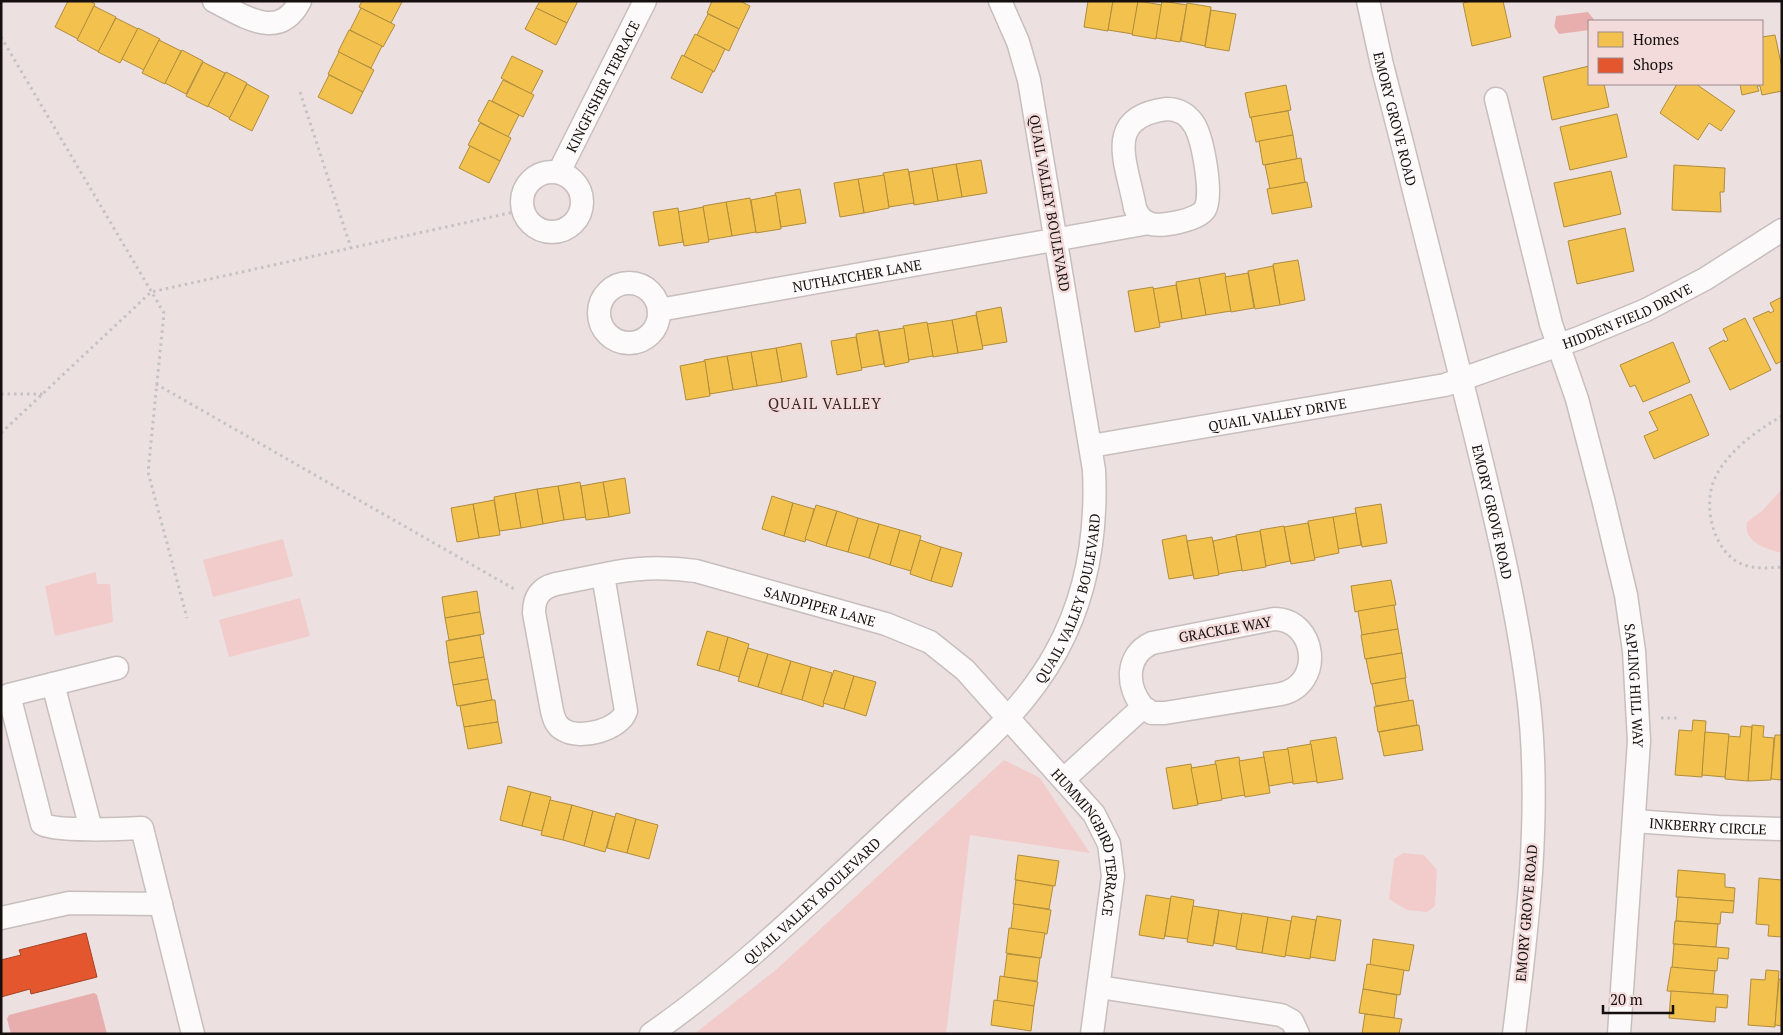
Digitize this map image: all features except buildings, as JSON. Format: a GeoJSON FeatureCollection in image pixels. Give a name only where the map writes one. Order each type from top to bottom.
{"type":"FeatureCollection","features":[{"type":"Feature","properties":{"kind":"street"},"geometry":{"type":"LineString","coordinates":[[214,1],[256,22],[269,24],[288,19],[300,1]]}},
{"type":"Feature","properties":{"kind":"street","name":"KINGFISHER TERRACE"},"geometry":{"type":"LineString","coordinates":[[560,172],[645,1]]}},
{"type":"Feature","properties":{"kind":"street","name":"QUAIL VALLEY BOULEVARD"},"geometry":{"type":"LineString","coordinates":[[651,1034],[697,1000],[764,944],[938,785],[1006,718],[1036,682],[1055,654],[1082,590],[1090,551],[1094,515],[1094,470],[1091,446],[1028,80],[1018,42],[1000,1]]}},
{"type":"Feature","properties":{"kind":"street","name":"EMORY GROVE ROAD"},"geometry":{"type":"LineString","coordinates":[[1368,1],[1510,586],[1530,713],[1533,782],[1531,883],[1514,1034]]}},
{"type":"Feature","properties":{"kind":"street"},"geometry":{"type":"LineString","coordinates":[[1496,100],[1557,346]]}},
{"type":"Feature","properties":{"kind":"street"},"geometry":{"type":"LineString","coordinates":[[1167,109],[1178,110],[1191,120],[1198,133],[1208,182],[1208,201],[1204,211],[1193,218],[1162,224],[1149,223],[1141,218],[1135,208],[1124,147],[1126,130],[1133,120],[1143,113],[1167,109]]}},
{"type":"Feature","properties":{"kind":"street"},"geometry":{"type":"LineString","coordinates":[[560,172],[573,180],[581,196],[581,210],[575,222],[556,232],[542,231],[531,223],[523,210],[523,192],[533,178],[541,174],[560,172]]}},
{"type":"Feature","properties":{"kind":"street","name":"NUTHATCHER LANE"},"geometry":{"type":"LineString","coordinates":[[659,310],[1057,241],[1149,223]]}},
{"type":"Feature","properties":{"kind":"street","name":"HIDDEN FIELD DRIVE"},"geometry":{"type":"LineString","coordinates":[[1461,380],[1557,346],[1670,298],[1721,269],[1782,230]]}},
{"type":"Feature","properties":{"kind":"street","name":"SAPLING HILL WAY"},"geometry":{"type":"LineString","coordinates":[[1557,346],[1581,413],[1626,594],[1634,651],[1639,710],[1639,742],[1619,1010],[1619,1034]]}},
{"type":"Feature","properties":{"kind":"street","name":"QUAIL VALLEY DRIVE"},"geometry":{"type":"LineString","coordinates":[[1091,446],[1434,388],[1461,380]]}},
{"type":"Feature","properties":{"kind":"street","name":"SANDPIPER LANE"},"geometry":{"type":"LineString","coordinates":[[535,602],[539,594],[548,586],[603,575],[647,568],[696,572],[904,630],[930,642],[965,670],[1006,718]]}},
{"type":"Feature","properties":{"kind":"street"},"geometry":{"type":"LineString","coordinates":[[535,602],[537,631],[556,723],[563,730],[577,733],[611,726],[622,719],[626,708],[603,575]]}},
{"type":"Feature","properties":{"kind":"street","name":"GRACKLE WAY"},"geometry":{"type":"LineString","coordinates":[[1274,619],[1294,624],[1304,637],[1309,653],[1309,670],[1303,683],[1293,691],[1165,713],[1152,713],[1144,707],[1131,686],[1132,665],[1138,652],[1152,642],[1274,619]]}},
{"type":"Feature","properties":{"kind":"street"},"geometry":{"type":"LineString","coordinates":[[117,668],[9,695],[42,824],[47,827],[91,829],[142,828],[192,1034]]}},
{"type":"Feature","properties":{"kind":"street"},"geometry":{"type":"LineString","coordinates":[[53,684],[91,829]]}},
{"type":"Feature","properties":{"kind":"street"},"geometry":{"type":"LineString","coordinates":[[1064,779],[1144,707]]}},
{"type":"Feature","properties":{"kind":"street","name":"HUMMINGBIRD TERRACE"},"geometry":{"type":"LineString","coordinates":[[1006,718],[1064,779],[1098,819],[1112,858],[1112,886],[1092,1034]]}},
{"type":"Feature","properties":{"kind":"street","name":"INKBERRY CIRCLE"},"geometry":{"type":"LineString","coordinates":[[1634,821],[1782,829]]}},
{"type":"Feature","properties":{"kind":"street"},"geometry":{"type":"LineString","coordinates":[[1,918],[69,903],[161,904]]}},
{"type":"Feature","properties":{"kind":"street"},"geometry":{"type":"LineString","coordinates":[[1099,987],[1281,1015],[1292,1021],[1298,1034]]}},
{"type":"Feature","properties":{"kind":"path"},"geometry":{"type":"LineString","coordinates":[[1,37],[164,313],[148,472],[187,618]]}},
{"type":"Feature","properties":{"kind":"path"},"geometry":{"type":"LineString","coordinates":[[300,92],[351,248]]}},
{"type":"Feature","properties":{"kind":"path"},"geometry":{"type":"LineString","coordinates":[[1,433],[151,292],[523,210]]}},
{"type":"Feature","properties":{"kind":"path"},"geometry":{"type":"LineString","coordinates":[[156,384],[535,602]]}},
{"type":"Feature","properties":{"kind":"path"},"geometry":{"type":"LineString","coordinates":[[1,394],[43,394]]}},
{"type":"Feature","properties":{"kind":"path"},"geometry":{"type":"LineString","coordinates":[[1782,416],[1749,438],[1724,463],[1714,479],[1710,513],[1716,536],[1734,560],[1749,566],[1782,568]]}},
{"type":"Feature","properties":{"kind":"path"},"geometry":{"type":"LineString","coordinates":[[1660,718],[1679,718]]}},
{"type":"Feature","properties":{"kind":"shaded area"},"geometry":{"type":"Polygon","coordinates":[[[1588,12],[1594,20],[1588,20],[1588,30],[1559,34],[1554,25],[1556,16],[1588,12]]]}},
{"type":"Feature","properties":{"kind":"shaded area"},"geometry":{"type":"Polygon","coordinates":[[[1782,489],[1782,553],[1763,547],[1752,540],[1747,529],[1747,522],[1762,511],[1782,489]]]}},
{"type":"Feature","properties":{"kind":"shaded area"},"geometry":{"type":"Polygon","coordinates":[[[283,539],[293,576],[213,597],[203,560],[283,539]]]}},
{"type":"Feature","properties":{"kind":"shaded area"},"geometry":{"type":"Polygon","coordinates":[[[96,572],[97,584],[110,584],[113,622],[55,636],[45,586],[96,572]]]}},
{"type":"Feature","properties":{"kind":"shaded area"},"geometry":{"type":"Polygon","coordinates":[[[300,598],[310,636],[229,657],[219,620],[300,598]]]}},
{"type":"Feature","properties":{"kind":"shaded area"},"geometry":{"type":"Polygon","coordinates":[[[1004,760],[1040,778],[1090,853],[970,835],[946,1034],[694,1034],[777,969],[1004,760]]]}},
{"type":"Feature","properties":{"kind":"shaded area"},"geometry":{"type":"Polygon","coordinates":[[[1403,853],[1424,855],[1437,870],[1435,906],[1427,912],[1407,910],[1389,899],[1394,859],[1403,853]]]}},
{"type":"Feature","properties":{"kind":"shaded area"},"geometry":{"type":"Polygon","coordinates":[[[94,993],[97,995],[107,1034],[11,1034],[7,1019],[9,1015],[94,993]]]}},
{"type":"Feature","properties":{"kind":"district","name":"QUAIL VALLEY"},"geometry":{"type":"Point","coordinates":[825,403]}}]}
